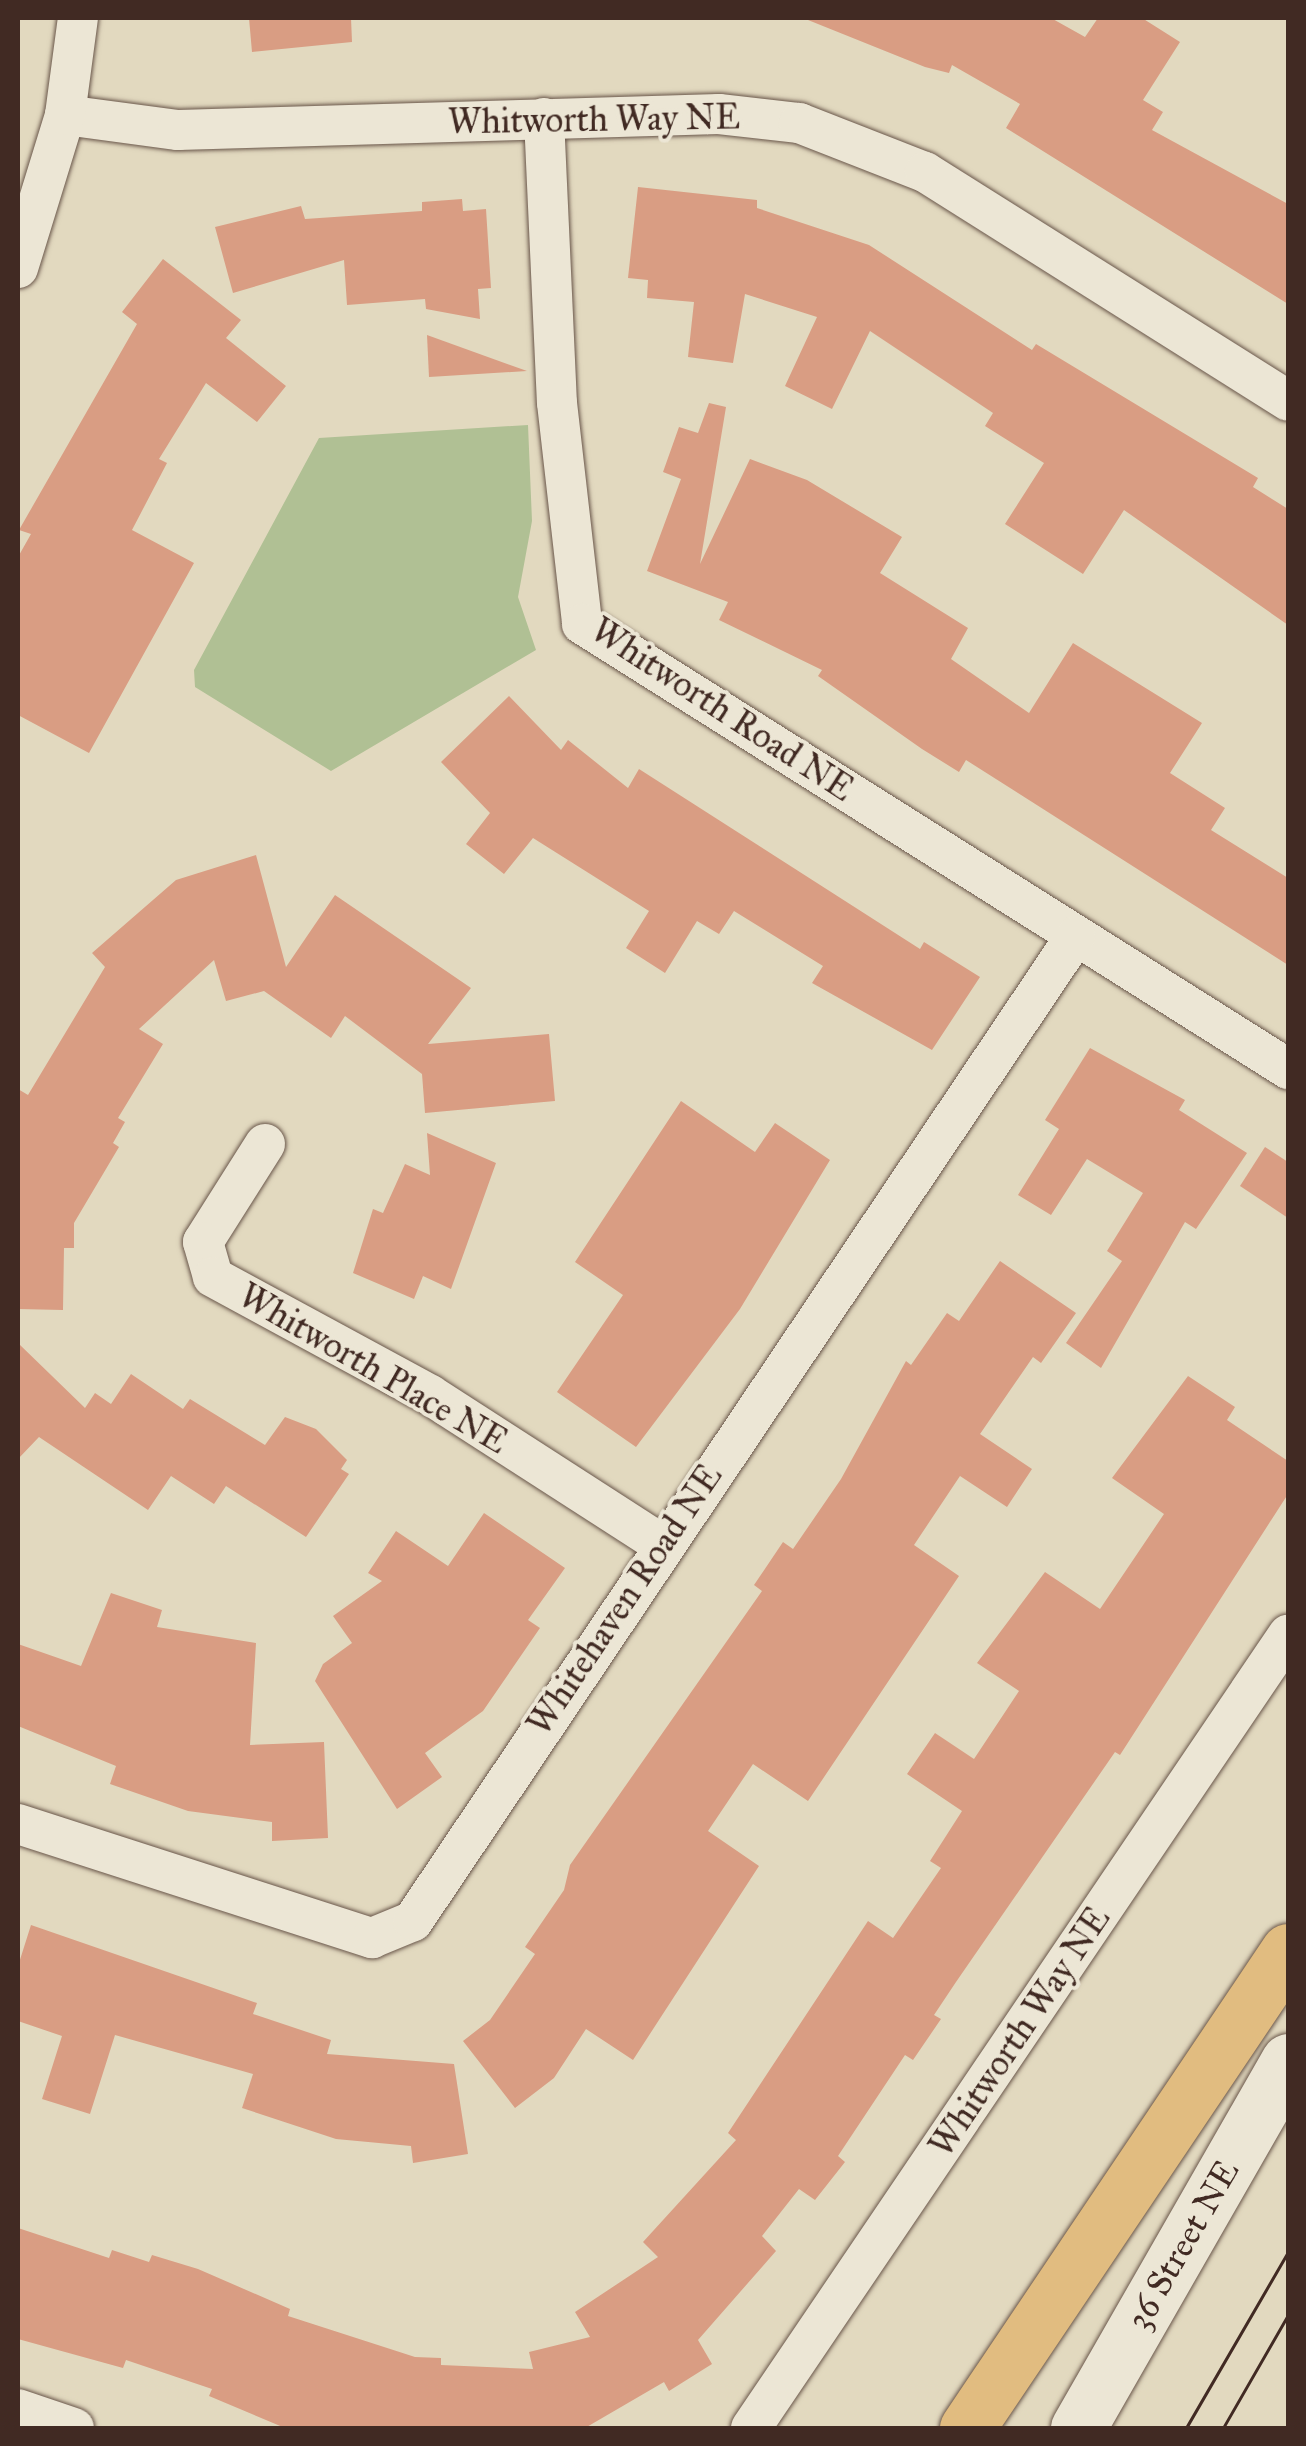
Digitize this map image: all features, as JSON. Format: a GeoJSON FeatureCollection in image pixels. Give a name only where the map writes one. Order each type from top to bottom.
{"type":"FeatureCollection","features":[{"type":"Feature","properties":{"kind":"main road"},"geometry":{"type":"LineString","coordinates":[[967,2428],[1288,1951]]}},
{"type":"Feature","properties":{"kind":"main road","name":"36 Street NE"},"geometry":{"type":"LineString","coordinates":[[1078,2428],[1288,2061]]}},
{"type":"Feature","properties":{"kind":"street"},"geometry":{"type":"LineString","coordinates":[[18,268],[65,115],[78,18]]}},
{"type":"Feature","properties":{"kind":"street","name":"Whitworth Way NE"},"geometry":{"type":"LineString","coordinates":[[65,115],[178,130],[719,114],[817,130],[925,172],[1288,400]]}},
{"type":"Feature","properties":{"kind":"street","name":"Whitworth Road NE"},"geometry":{"type":"LineString","coordinates":[[544,118],[557,403],[582,624],[1288,1069]]}},
{"type":"Feature","properties":{"kind":"street","name":"Whitehaven Road NE"},"geometry":{"type":"LineString","coordinates":[[18,1824],[372,1938],[413,1921],[661,1544],[1075,938]]}},
{"type":"Feature","properties":{"kind":"street","name":"Whitworth Place NE"},"geometry":{"type":"LineString","coordinates":[[265,1144],[203,1242],[214,1278],[430,1395],[661,1544]]}},
{"type":"Feature","properties":{"kind":"street","name":"Whitworth Way NE"},"geometry":{"type":"LineString","coordinates":[[751,2428],[1288,1635]]}},
{"type":"Feature","properties":{"kind":"street"},"geometry":{"type":"LineString","coordinates":[[18,2409],[74,2428]]}},
{"type":"Feature","properties":{"kind":"green space"},"geometry":{"type":"Polygon","coordinates":[[[528,425],[532,521],[518,597],[536,650],[331,771],[195,687],[194,670],[319,438],[528,425]]]}},
{"type":"Feature","properties":{"kind":"building"},"geometry":{"type":"Polygon","coordinates":[[[249,18],[351,18],[352,42],[252,52],[249,18]]]}},
{"type":"Feature","properties":{"kind":"building"},"geometry":{"type":"Polygon","coordinates":[[[803,18],[1051,18],[1085,37],[1098,18],[1142,18],[1180,42],[1143,100],[1163,112],[1152,130],[1288,204],[1288,304],[1006,128],[1020,104],[952,65],[949,73],[925,67],[803,18]]]}},
{"type":"Feature","properties":{"kind":"building"},"geometry":{"type":"Polygon","coordinates":[[[638,187],[757,200],[757,208],[869,245],[1032,350],[1036,344],[1258,478],[1253,487],[1288,509],[1288,625],[1124,510],[1083,574],[1005,524],[1044,463],[985,426],[993,413],[870,331],[832,409],[785,386],[817,317],[745,294],[733,363],[688,357],[694,302],[647,298],[648,280],[628,278],[638,187]]]}},
{"type":"Feature","properties":{"kind":"building"},"geometry":{"type":"Polygon","coordinates":[[[462,199],[463,211],[486,209],[491,288],[478,289],[480,319],[426,309],[425,299],[347,305],[344,260],[233,293],[215,227],[301,206],[305,219],[422,211],[422,202],[462,199]]]}},
{"type":"Feature","properties":{"kind":"building"},"geometry":{"type":"Polygon","coordinates":[[[163,259],[241,320],[226,338],[286,386],[257,422],[206,383],[159,459],[167,463],[132,530],[194,563],[89,753],[18,715],[18,557],[31,534],[19,530],[137,324],[122,312],[163,259]]]}},
{"type":"Feature","properties":{"kind":"building"},"geometry":{"type":"Polygon","coordinates":[[[427,335],[527,371],[429,377],[427,335]]]}},
{"type":"Feature","properties":{"kind":"building"},"geometry":{"type":"Polygon","coordinates":[[[709,403],[726,407],[700,564],[750,459],[807,480],[902,537],[880,573],[968,628],[951,659],[1029,713],[1073,643],[1202,723],[1170,773],[1225,808],[1211,830],[1288,878],[1288,965],[966,760],[959,772],[922,749],[818,676],[822,670],[719,620],[728,602],[647,571],[681,479],[663,472],[679,427],[698,433],[709,403]]]}},
{"type":"Feature","properties":{"kind":"building"},"geometry":{"type":"Polygon","coordinates":[[[509,696],[561,750],[568,740],[628,788],[639,769],[920,949],[924,942],[980,977],[932,1050],[812,983],[823,966],[734,911],[719,934],[697,921],[665,973],[626,948],[649,911],[533,838],[504,874],[466,844],[490,813],[441,762],[509,696]]]}},
{"type":"Feature","properties":{"kind":"building"},"geometry":{"type":"Polygon","coordinates":[[[256,855],[286,967],[335,895],[471,988],[428,1044],[549,1034],[555,1101],[425,1113],[422,1074],[345,1016],[331,1038],[264,991],[226,1001],[214,960],[139,1029],[163,1044],[118,1118],[125,1122],[113,1143],[119,1147],[74,1223],[74,1248],[64,1248],[63,1310],[18,1309],[18,1089],[28,1095],[105,967],[92,953],[176,880],[256,855]]]}},
{"type":"Feature","properties":{"kind":"building"},"geometry":{"type":"Polygon","coordinates":[[[1090,1048],[1185,1100],[1179,1110],[1247,1153],[1196,1229],[1185,1222],[1101,1368],[1066,1343],[1122,1261],[1107,1251],[1143,1193],[1087,1159],[1051,1215],[1018,1195],[1059,1129],[1045,1120],[1090,1048]]]}},
{"type":"Feature","properties":{"kind":"building"},"geometry":{"type":"Polygon","coordinates":[[[681,1101],[755,1152],[775,1123],[830,1160],[740,1309],[636,1447],[557,1392],[623,1295],[575,1262],[681,1101]]]}},
{"type":"Feature","properties":{"kind":"building"},"geometry":{"type":"Polygon","coordinates":[[[427,1133],[496,1163],[451,1289],[423,1276],[414,1299],[353,1273],[373,1209],[383,1213],[405,1164],[430,1175],[427,1133]]]}},
{"type":"Feature","properties":{"kind":"building"},"geometry":{"type":"Polygon","coordinates":[[[1265,1147],[1288,1162],[1288,1218],[1240,1186],[1265,1147]]]}},
{"type":"Feature","properties":{"kind":"building"},"geometry":{"type":"Polygon","coordinates":[[[1000,1261],[1076,1313],[1041,1363],[1033,1357],[980,1434],[1032,1469],[1007,1507],[960,1476],[914,1545],[959,1576],[808,1801],[753,1764],[708,1831],[759,1866],[633,2060],[586,2029],[554,2078],[515,2108],[463,2041],[490,2020],[535,1954],[525,1947],[564,1890],[570,1865],[762,1591],[754,1585],[783,1542],[793,1549],[841,1479],[906,1361],[911,1365],[947,1313],[959,1321],[1000,1261]]]}},
{"type":"Feature","properties":{"kind":"building"},"geometry":{"type":"Polygon","coordinates":[[[18,1343],[85,1408],[95,1393],[111,1404],[131,1374],[183,1409],[190,1399],[265,1445],[285,1417],[316,1429],[347,1460],[341,1469],[349,1474],[306,1537],[226,1486],[214,1504],[171,1476],[148,1510],[39,1437],[18,1459],[18,1343]]]}},
{"type":"Feature","properties":{"kind":"building"},"geometry":{"type":"Polygon","coordinates":[[[1188,1376],[1235,1407],[1227,1420],[1288,1461],[1288,1494],[1120,1755],[1115,1752],[934,2015],[941,2019],[913,2060],[905,2055],[838,2156],[845,2162],[815,2200],[799,2189],[762,2236],[776,2251],[698,2340],[712,2364],[669,2391],[664,2382],[585,2428],[285,2428],[209,2396],[212,2389],[126,2360],[123,2368],[18,2339],[18,2228],[109,2258],[112,2250],[149,2262],[152,2255],[198,2269],[290,2309],[288,2316],[415,2357],[441,2358],[441,2365],[533,2369],[529,2352],[590,2337],[575,2312],[658,2257],[643,2242],[736,2140],[728,2133],[868,1921],[893,1938],[941,1868],[930,1861],[962,1811],[907,1774],[935,1733],[974,1759],[1019,1691],[977,1663],[1045,1572],[1100,1609],[1164,1514],[1112,1478],[1188,1376]]]}},
{"type":"Feature","properties":{"kind":"building"},"geometry":{"type":"Polygon","coordinates":[[[484,1513],[565,1568],[528,1620],[540,1628],[483,1711],[425,1753],[442,1777],[397,1809],[315,1681],[323,1664],[352,1643],[333,1616],[382,1581],[368,1573],[396,1531],[448,1566],[484,1513]]]}},
{"type":"Feature","properties":{"kind":"building"},"geometry":{"type":"Polygon","coordinates":[[[111,1593],[162,1610],[157,1627],[256,1643],[250,1745],[324,1742],[328,1838],[272,1841],[272,1822],[188,1811],[110,1784],[116,1766],[18,1726],[18,1644],[81,1666],[111,1593]]]}},
{"type":"Feature","properties":{"kind":"building"},"geometry":{"type":"Polygon","coordinates":[[[31,1925],[257,2003],[253,2014],[331,2040],[327,2054],[454,2064],[468,2154],[413,2163],[411,2146],[336,2139],[242,2108],[253,2074],[115,2035],[90,2114],[42,2099],[62,2036],[18,2021],[18,1966],[31,1925]]]}},
{"type":"Feature","properties":{"kind":"tram line"},"geometry":{"type":"LineString","coordinates":[[1186,2428],[1288,2252]]}},
{"type":"Feature","properties":{"kind":"tram line"},"geometry":{"type":"LineString","coordinates":[[1223,2428],[1288,2315]]}}]}
